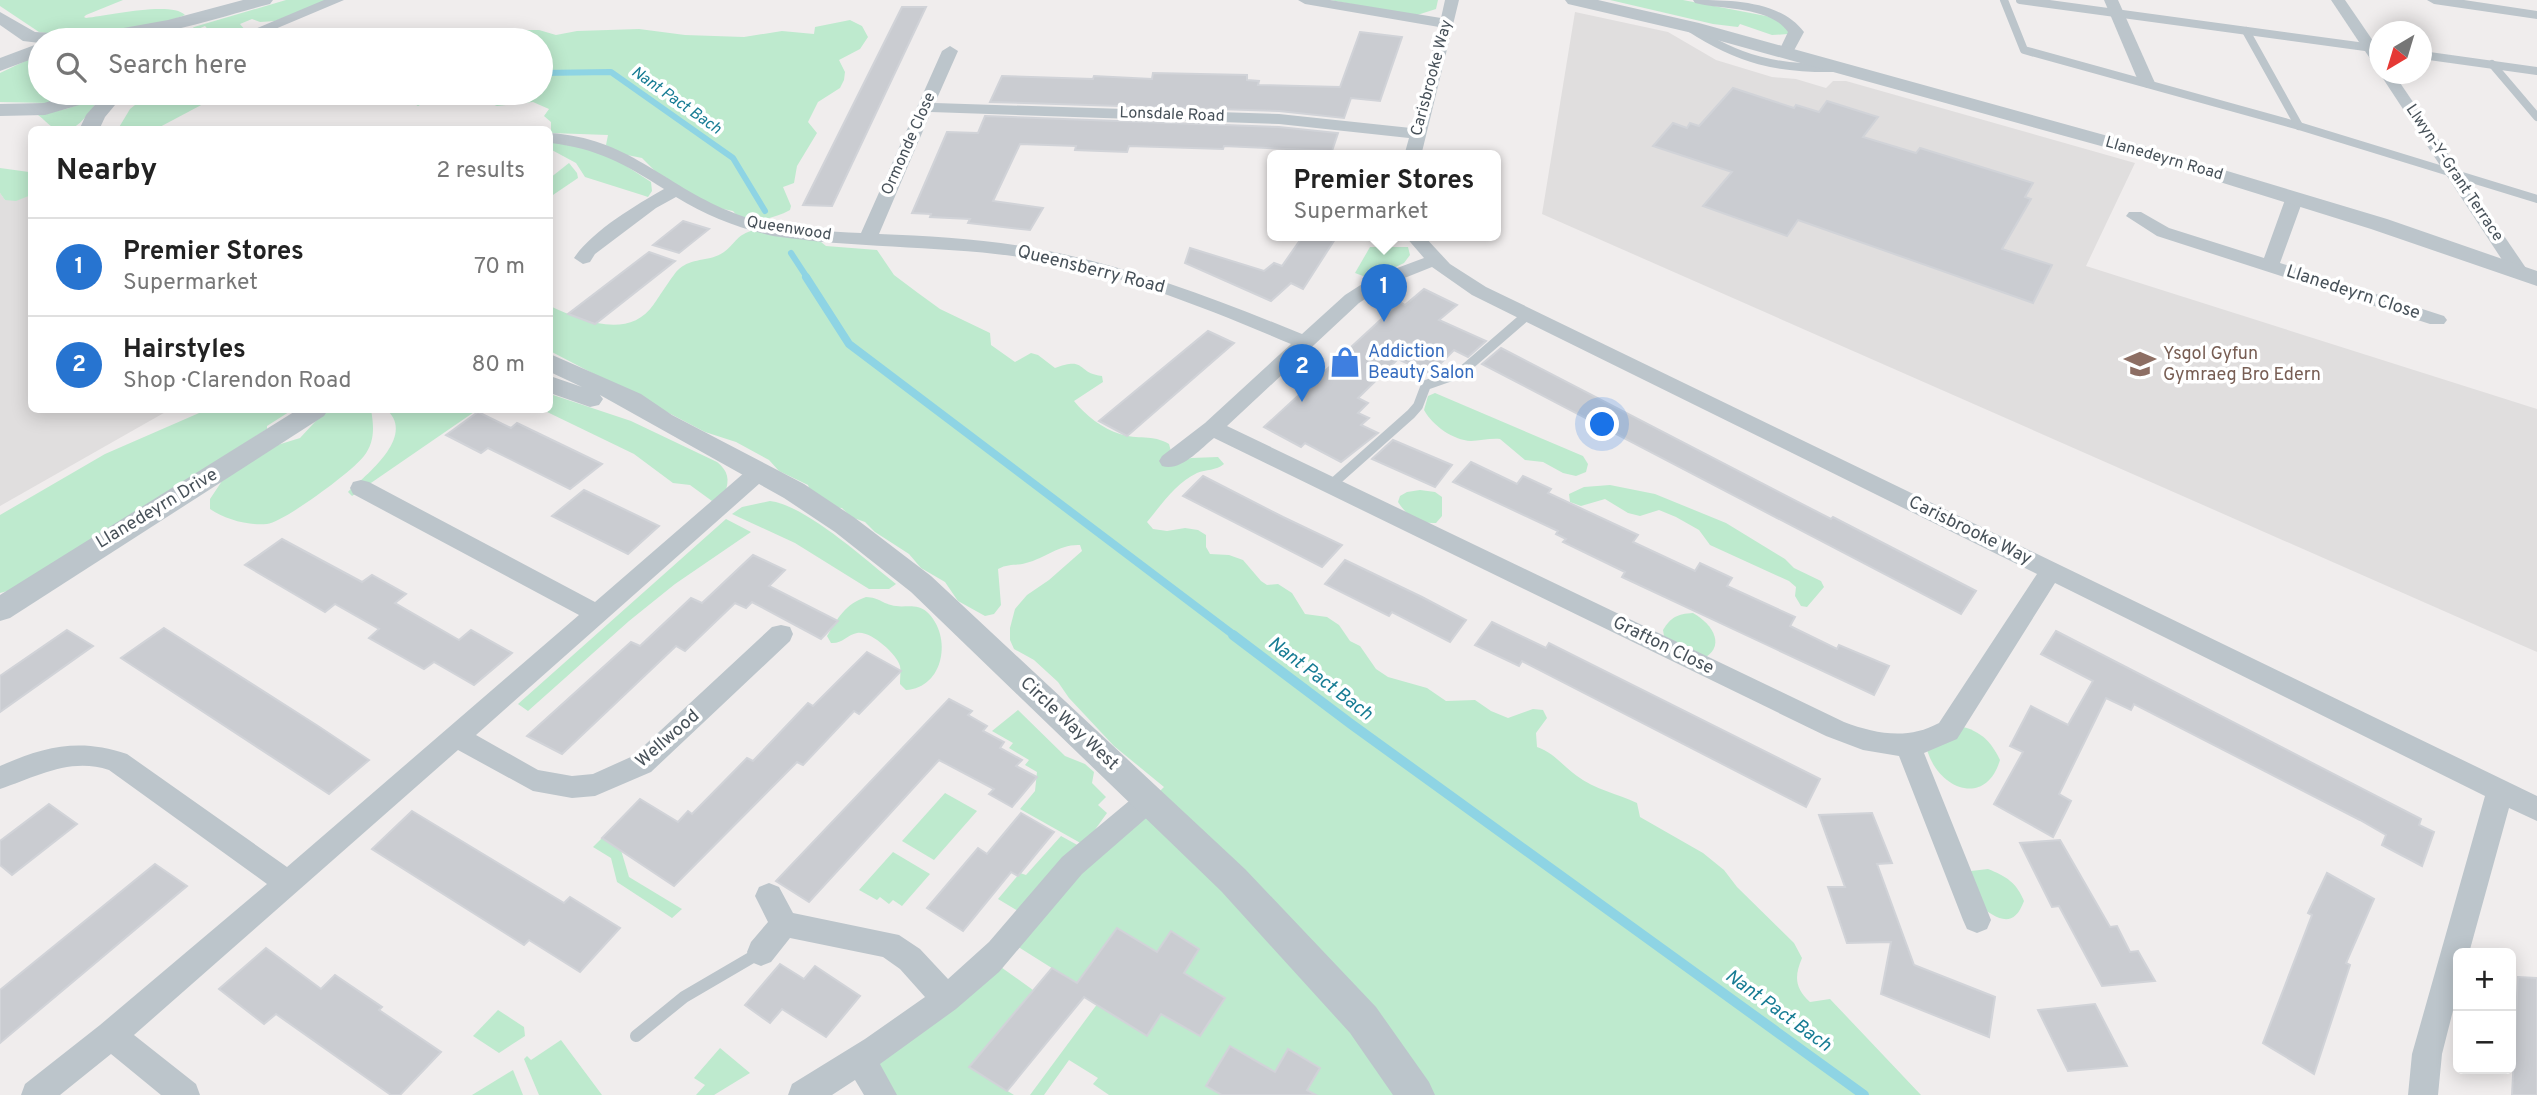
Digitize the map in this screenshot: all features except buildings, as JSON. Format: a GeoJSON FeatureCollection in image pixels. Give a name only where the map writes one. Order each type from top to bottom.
{"type":"FeatureCollection","features":[{"type":"Feature","properties":{"kind":"street"},"geometry":{"type":"LineString","coordinates":[[148,28],[215,14],[264,0]]}},
{"type":"Feature","properties":{"kind":"street"},"geometry":{"type":"LineString","coordinates":[[266,28],[337,0]]}},
{"type":"Feature","properties":{"kind":"street"},"geometry":{"type":"LineString","coordinates":[[1305,0],[1447,23]]}},
{"type":"Feature","properties":{"kind":"street","name":"Carisbrooke Way"},"geometry":{"type":"LineString","coordinates":[[1414,150],[1452,0]]}},
{"type":"Feature","properties":{"kind":"street","name":"Llanedeyrn Road"},"geometry":{"type":"LineString","coordinates":[[1574,0],[1685,25],[2137,150],[2295,197],[2529,277]]}},
{"type":"Feature","properties":{"kind":"street"},"geometry":{"type":"LineString","coordinates":[[1700,0],[1770,13],[1785,19],[1796,32],[1786,53]]}},
{"type":"Feature","properties":{"kind":"street"},"geometry":{"type":"LineString","coordinates":[[2338,0],[2369,41]]}},
{"type":"Feature","properties":{"kind":"street"},"geometry":{"type":"LineString","coordinates":[[2434,0],[2537,15]]}},
{"type":"Feature","properties":{"kind":"street"},"geometry":{"type":"LineString","coordinates":[[2114,7],[2147,83]]}},
{"type":"Feature","properties":{"kind":"street"},"geometry":{"type":"LineString","coordinates":[[187,28],[215,14]]}},
{"type":"Feature","properties":{"kind":"street"},"geometry":{"type":"LineString","coordinates":[[0,17],[28,36]]}},
{"type":"Feature","properties":{"kind":"street","name":"Ormonde Close"},"geometry":{"type":"LineString","coordinates":[[868,238],[950,51]]}},
{"type":"Feature","properties":{"kind":"street"},"geometry":{"type":"LineString","coordinates":[[0,65],[28,53]]}},
{"type":"Feature","properties":{"kind":"street","name":"Llwyn-Y-Grant Terrace"},"geometry":{"type":"LineString","coordinates":[[2394,84],[2529,277]]}},
{"type":"Feature","properties":{"kind":"street"},"geometry":{"type":"LineString","coordinates":[[0,111],[45,109],[58,105]]}},
{"type":"Feature","properties":{"kind":"street"},"geometry":{"type":"LineString","coordinates":[[91,126],[105,105]]}},
{"type":"Feature","properties":{"kind":"street","name":"Lonsdale Road"},"geometry":{"type":"LineString","coordinates":[[925,107],[1279,119],[1418,134]]}},
{"type":"Feature","properties":{"kind":"street"},"geometry":{"type":"LineString","coordinates":[[0,111],[25,119],[35,126]]}},
{"type":"Feature","properties":{"kind":"street","name":"Queenwood"},"geometry":{"type":"LineString","coordinates":[[553,138],[598,144],[675,190],[746,224],[793,233],[868,238]]}},
{"type":"Feature","properties":{"kind":"street"},"geometry":{"type":"LineString","coordinates":[[583,258],[589,250],[650,204],[675,190]]}},
{"type":"Feature","properties":{"kind":"street","name":"Llanedeyrn Close"},"geometry":{"type":"LineString","coordinates":[[2270,266],[2295,197]]}},
{"type":"Feature","properties":{"kind":"street","name":"Llanedeyrn Close"},"geometry":{"type":"LineString","coordinates":[[2135,216],[2163,232],[2437,320]]}},
{"type":"Feature","properties":{"kind":"street","name":"Queensberry Road"},"geometry":{"type":"LineString","coordinates":[[868,238],[997,248],[1065,259],[1180,292],[1304,342]]}},
{"type":"Feature","properties":{"kind":"street","name":"Carisbrooke Way"},"geometry":{"type":"LineString","coordinates":[[1418,241],[1434,260],[1466,284],[1527,315],[2537,809]]}},
{"type":"Feature","properties":{"kind":"street"},"geometry":{"type":"LineString","coordinates":[[1170,461],[1212,428],[1304,342],[1366,289],[1434,260]]}},
{"type":"Feature","properties":{"kind":"street","name":"Circle Way West"},"geometry":{"type":"LineString","coordinates":[[553,363],[632,400],[663,421],[760,471],[845,525],[921,584],[1233,880],[1363,1020],[1416,1095]]}},
{"type":"Feature","properties":{"kind":"street","name":"Circle Way West"},"geometry":{"type":"LineString","coordinates":[[553,385],[621,411],[663,421]]}},
{"type":"Feature","properties":{"kind":"street","name":"Llanedeyrn Drive"},"geometry":{"type":"LineString","coordinates":[[0,610],[104,541],[310,413]]}},
{"type":"Feature","properties":{"kind":"street","name":"Grafton Close"},"geometry":{"type":"LineString","coordinates":[[1212,428],[1835,729],[1881,745],[1908,745],[1935,740],[1948,731],[2051,571]]}},
{"type":"Feature","properties":{"kind":"street"},"geometry":{"type":"LineString","coordinates":[[36,1095],[111,1035],[288,883],[760,471]]}},
{"type":"Feature","properties":{"kind":"street"},"geometry":{"type":"LineString","coordinates":[[361,488],[597,614]]}},
{"type":"Feature","properties":{"kind":"street","name":"Wellwood"},"geometry":{"type":"LineString","coordinates":[[457,737],[533,780],[551,786],[595,785],[642,764],[781,634]]}},
{"type":"Feature","properties":{"kind":"street"},"geometry":{"type":"LineString","coordinates":[[1908,745],[1977,920]]}},
{"type":"Feature","properties":{"kind":"street"},"geometry":{"type":"LineString","coordinates":[[0,778],[61,757],[103,755],[118,762],[288,883]]}},
{"type":"Feature","properties":{"kind":"street"},"geometry":{"type":"LineString","coordinates":[[2423,1095],[2427,1054],[2437,1014],[2500,790]]}},
{"type":"Feature","properties":{"kind":"street"},"geometry":{"type":"LineString","coordinates":[[803,1095],[861,1060],[991,960],[1083,855],[1150,800]]}},
{"type":"Feature","properties":{"kind":"street"},"geometry":{"type":"LineString","coordinates":[[769,896],[784,924]]}},
{"type":"Feature","properties":{"kind":"street"},"geometry":{"type":"LineString","coordinates":[[784,924],[889,945],[909,959],[945,998]]}},
{"type":"Feature","properties":{"kind":"street"},"geometry":{"type":"LineString","coordinates":[[761,952],[784,924]]}},
{"type":"Feature","properties":{"kind":"street"},"geometry":{"type":"LineString","coordinates":[[111,1035],[185,1095]]}},
{"type":"Feature","properties":{"kind":"street"},"geometry":{"type":"LineString","coordinates":[[861,1060],[883,1095]]}},
{"type":"Feature","properties":{"kind":"lane"},"geometry":{"type":"LineString","coordinates":[[2004,0],[2024,50],[2299,126],[2537,199]]}},
{"type":"Feature","properties":{"kind":"lane"},"geometry":{"type":"LineString","coordinates":[[2020,0],[2114,7],[2246,31],[2369,47]]}},
{"type":"Feature","properties":{"kind":"lane"},"geometry":{"type":"LineString","coordinates":[[1685,25],[1728,53],[1771,66],[1800,69],[1838,68]]}},
{"type":"Feature","properties":{"kind":"lane"},"geometry":{"type":"LineString","coordinates":[[2246,31],[2299,126]]}},
{"type":"Feature","properties":{"kind":"lane"},"geometry":{"type":"LineString","coordinates":[[2432,56],[2537,71]]}},
{"type":"Feature","properties":{"kind":"lane"},"geometry":{"type":"LineString","coordinates":[[2492,64],[2537,117]]}},
{"type":"Feature","properties":{"kind":"lane"},"geometry":{"type":"LineString","coordinates":[[1331,485],[1411,414],[1418,406],[1426,385],[1460,373],[1527,315]]}},
{"type":"Feature","properties":{"kind":"lane"},"geometry":{"type":"LineString","coordinates":[[636,1036],[684,998],[761,952]]}},
{"type":"Feature","properties":{"kind":"shaded area","name":"Ysgol Gyfun Gymraeg Bro Edern"},"geometry":{"type":"Polygon","coordinates":[[[1575,12],[1668,32],[1716,60],[1772,77],[1796,79],[1826,88],[1833,81],[1846,81],[2135,163],[2086,266],[2537,409],[2537,652],[1542,214],[1575,12]]]}},
{"type":"Feature","properties":{"kind":"shaded area"},"geometry":{"type":"Polygon","coordinates":[[[0,193],[5,200],[28,195],[28,413],[164,413],[0,506],[0,193]]]}},
{"type":"Feature","properties":{"kind":"green space"},"geometry":{"type":"Polygon","coordinates":[[[0,0],[123,0],[84,17],[153,9],[178,11],[185,15],[164,23],[133,28],[33,28],[0,6],[0,0]]]}},
{"type":"Feature","properties":{"kind":"green space"},"geometry":{"type":"Polygon","coordinates":[[[286,0],[331,0],[275,21],[260,22],[252,19],[240,24],[243,28],[194,27],[286,0]]]}},
{"type":"Feature","properties":{"kind":"green space"},"geometry":{"type":"Polygon","coordinates":[[[1330,0],[1438,0],[1436,9],[1414,16],[1330,0]]]}},
{"type":"Feature","properties":{"kind":"green space"},"geometry":{"type":"Polygon","coordinates":[[[1610,0],[1683,0],[1777,19],[1788,28],[1788,34],[1772,35],[1740,24],[1738,27],[1713,24],[1610,0]]]}},
{"type":"Feature","properties":{"kind":"green space"},"geometry":{"type":"Polygon","coordinates":[[[850,20],[862,26],[868,37],[860,49],[839,60],[845,72],[840,88],[818,102],[808,122],[817,133],[797,166],[794,183],[783,187],[791,206],[790,210],[779,215],[759,220],[741,220],[733,211],[713,207],[666,177],[661,177],[642,158],[622,154],[606,145],[608,135],[553,133],[551,122],[544,116],[549,109],[540,105],[553,105],[553,34],[639,29],[685,35],[744,37],[782,31],[814,34],[815,27],[850,20]]]}},
{"type":"Feature","properties":{"kind":"green space"},"geometry":{"type":"Polygon","coordinates":[[[28,60],[28,103],[0,102],[0,73],[28,60]]]}},
{"type":"Feature","properties":{"kind":"green space"},"geometry":{"type":"Polygon","coordinates":[[[78,105],[95,105],[76,126],[52,126],[38,115],[78,105]]]}},
{"type":"Feature","properties":{"kind":"green space"},"geometry":{"type":"Polygon","coordinates":[[[135,105],[201,105],[162,126],[120,126],[135,105]]]}},
{"type":"Feature","properties":{"kind":"green space"},"geometry":{"type":"Polygon","coordinates":[[[553,143],[606,153],[651,182],[652,191],[648,197],[585,177],[576,163],[553,151],[553,143]]]}},
{"type":"Feature","properties":{"kind":"green space"},"geometry":{"type":"Polygon","coordinates":[[[569,163],[578,178],[553,195],[553,176],[569,163]]]}},
{"type":"Feature","properties":{"kind":"green space"},"geometry":{"type":"Polygon","coordinates":[[[0,168],[28,172],[28,196],[16,201],[5,200],[0,193],[0,168]]]}},
{"type":"Feature","properties":{"kind":"green space"},"geometry":{"type":"Polygon","coordinates":[[[754,230],[816,238],[826,246],[877,250],[894,275],[940,309],[990,333],[991,345],[1015,362],[1031,353],[1055,368],[1077,364],[1088,372],[1102,376],[1103,382],[1074,401],[1101,425],[1120,434],[1157,439],[1169,444],[1174,463],[1191,458],[1218,457],[1224,464],[1189,477],[1169,495],[1147,522],[1153,529],[1167,531],[1185,528],[1198,530],[1206,535],[1206,547],[1210,554],[1229,555],[1243,560],[1261,581],[1267,585],[1278,584],[1292,593],[1305,614],[1327,617],[1339,625],[1350,641],[1360,646],[1376,669],[1388,677],[1427,688],[1446,701],[1475,700],[1508,718],[1533,709],[1543,710],[1547,718],[1536,733],[1537,747],[1584,781],[1637,803],[1640,817],[1703,853],[1724,870],[1737,887],[1794,943],[1802,958],[1797,982],[1805,997],[1810,1002],[1830,999],[1921,1095],[1305,1095],[1320,1068],[1288,1049],[1270,1080],[1265,1066],[1230,1046],[1206,1085],[1222,1095],[1109,1095],[1093,1084],[1098,1078],[1069,1060],[1044,1095],[1030,1095],[1101,999],[1009,941],[1164,787],[1114,746],[1069,698],[1058,682],[1034,660],[1014,649],[1010,640],[1015,609],[1027,595],[1082,551],[1080,545],[1072,545],[1033,561],[998,569],[1001,605],[994,614],[985,616],[958,601],[945,582],[921,568],[909,554],[875,532],[865,522],[851,517],[842,508],[827,507],[812,496],[808,485],[779,471],[769,460],[736,442],[705,432],[553,353],[553,307],[604,324],[632,322],[644,315],[684,265],[719,255],[740,237],[754,230]],[[1117,928],[1090,965],[1147,1036],[1161,1014],[1200,1036],[1224,998],[1193,978],[1178,982],[1199,949],[1171,931],[1150,962],[1147,946],[1117,928]]]}},
{"type":"Feature","properties":{"kind":"green space"},"geometry":{"type":"Polygon","coordinates":[[[1370,247],[1408,247],[1410,255],[1404,263],[1371,279],[1355,273],[1370,247]]]}},
{"type":"Feature","properties":{"kind":"green space"},"geometry":{"type":"Polygon","coordinates":[[[1435,393],[1583,456],[1588,464],[1586,472],[1576,476],[1563,473],[1543,462],[1525,460],[1500,439],[1471,441],[1451,435],[1424,410],[1428,396],[1435,393]]]}},
{"type":"Feature","properties":{"kind":"green space"},"geometry":{"type":"Polygon","coordinates":[[[553,395],[631,421],[717,462],[727,476],[725,493],[712,501],[690,485],[673,483],[634,454],[549,413],[553,413],[553,395]]]}},
{"type":"Feature","properties":{"kind":"green space"},"geometry":{"type":"Polygon","coordinates":[[[199,413],[287,413],[267,426],[267,429],[19,588],[0,593],[0,515],[105,454],[199,413]]]}},
{"type":"Feature","properties":{"kind":"green space"},"geometry":{"type":"Polygon","coordinates":[[[323,413],[371,413],[372,440],[364,456],[347,473],[288,515],[267,524],[252,524],[223,516],[210,509],[210,499],[222,481],[271,447],[300,438],[323,413]]]}},
{"type":"Feature","properties":{"kind":"green space"},"geometry":{"type":"Polygon","coordinates":[[[389,413],[473,413],[352,496],[348,492],[376,466],[392,443],[396,432],[389,413]]]}},
{"type":"Feature","properties":{"kind":"green space"},"geometry":{"type":"Polygon","coordinates":[[[1610,485],[1655,494],[1726,523],[1785,559],[1794,568],[1821,581],[1824,587],[1807,607],[1801,606],[1795,596],[1796,587],[1789,581],[1710,545],[1699,530],[1676,517],[1659,510],[1640,516],[1628,513],[1605,499],[1581,506],[1570,502],[1569,494],[1584,487],[1610,485]]]}},
{"type":"Feature","properties":{"kind":"green space"},"geometry":{"type":"Polygon","coordinates":[[[1407,492],[1435,492],[1442,497],[1442,516],[1436,523],[1414,518],[1398,502],[1400,496],[1407,492]]]}},
{"type":"Feature","properties":{"kind":"green space"},"geometry":{"type":"Polygon","coordinates":[[[770,501],[800,512],[817,523],[896,584],[889,589],[869,589],[795,543],[732,514],[742,507],[770,501]]]}},
{"type":"Feature","properties":{"kind":"green space"},"geometry":{"type":"Polygon","coordinates":[[[726,519],[751,532],[675,584],[528,711],[518,704],[726,519]]]}},
{"type":"Feature","properties":{"kind":"green space"},"geometry":{"type":"Polygon","coordinates":[[[866,597],[896,606],[918,607],[927,612],[935,622],[942,647],[940,659],[936,671],[919,687],[906,690],[900,684],[898,661],[869,635],[857,633],[831,643],[827,636],[839,618],[847,608],[866,597]]]}},
{"type":"Feature","properties":{"kind":"green space"},"geometry":{"type":"Polygon","coordinates":[[[1693,613],[1706,623],[1714,636],[1714,649],[1700,660],[1665,642],[1663,630],[1675,617],[1693,613]]]}},
{"type":"Feature","properties":{"kind":"green space"},"geometry":{"type":"Polygon","coordinates":[[[1018,710],[1065,756],[1085,764],[1094,772],[1092,783],[1106,797],[1098,805],[1107,813],[1084,845],[1020,809],[1035,791],[1037,772],[1025,765],[1029,760],[1009,748],[1013,743],[992,731],[1018,710]]]}},
{"type":"Feature","properties":{"kind":"green space"},"geometry":{"type":"Polygon","coordinates":[[[1950,725],[1974,731],[1986,739],[1996,752],[2000,760],[1993,776],[1983,785],[1959,787],[1937,770],[1929,756],[1925,740],[1950,725]]]}},
{"type":"Feature","properties":{"kind":"green space"},"geometry":{"type":"Polygon","coordinates":[[[945,793],[977,811],[934,860],[902,841],[945,793]]]}},
{"type":"Feature","properties":{"kind":"green space"},"geometry":{"type":"Polygon","coordinates":[[[1061,836],[1081,847],[1023,914],[998,899],[1020,873],[1026,875],[1061,836]]]}},
{"type":"Feature","properties":{"kind":"green space"},"geometry":{"type":"Polygon","coordinates":[[[602,838],[621,850],[629,877],[682,909],[672,918],[617,882],[611,858],[593,847],[602,838]]]}},
{"type":"Feature","properties":{"kind":"green space"},"geometry":{"type":"Polygon","coordinates":[[[893,852],[930,874],[902,906],[893,900],[889,904],[880,897],[877,900],[859,890],[893,852]]]}},
{"type":"Feature","properties":{"kind":"green space"},"geometry":{"type":"Polygon","coordinates":[[[1988,869],[2010,881],[2024,901],[2015,916],[2009,919],[1997,917],[1977,904],[1971,871],[1988,869]]]}},
{"type":"Feature","properties":{"kind":"green space"},"geometry":{"type":"Polygon","coordinates":[[[991,960],[1033,990],[969,1067],[1014,1095],[882,1095],[861,1061],[991,960]]]}},
{"type":"Feature","properties":{"kind":"green space"},"geometry":{"type":"Polygon","coordinates":[[[498,1010],[524,1027],[525,1036],[499,1053],[473,1036],[498,1010]]]}},
{"type":"Feature","properties":{"kind":"green space"},"geometry":{"type":"Polygon","coordinates":[[[561,1040],[602,1095],[539,1095],[524,1059],[527,1056],[531,1060],[561,1040]]]}},
{"type":"Feature","properties":{"kind":"green space"},"geometry":{"type":"Polygon","coordinates":[[[720,1048],[750,1073],[714,1095],[696,1095],[705,1085],[694,1078],[720,1048]]]}},
{"type":"Feature","properties":{"kind":"green space"},"geometry":{"type":"Polygon","coordinates":[[[513,1070],[523,1095],[472,1095],[513,1070]]]}},
{"type":"Feature","properties":{"kind":"waterway","name":"Nant Pact Bach"},"geometry":{"type":"LineString","coordinates":[[553,73],[611,72],[733,158],[765,211]]}},
{"type":"Feature","properties":{"kind":"waterway","name":"Nant Pact Bach"},"geometry":{"type":"LineString","coordinates":[[791,253],[808,279]]}},
{"type":"Feature","properties":{"kind":"waterway","name":"Nant Pact Bach"},"geometry":{"type":"LineString","coordinates":[[806,277],[849,344],[1235,636]]}},
{"type":"Feature","properties":{"kind":"waterway","name":"Nant Pact Bach"},"geometry":{"type":"LineString","coordinates":[[1233,635],[1351,724],[1864,1095]]}},
{"type":"Feature","properties":{"kind":"place","name":"Premier Stores"},"geometry":{"type":"Point","coordinates":[1384,322]}},
{"type":"Feature","properties":{"kind":"place","name":"Addiction Beauty Salon"},"geometry":{"type":"Point","coordinates":[1345,362]}},
{"type":"Feature","properties":{"kind":"place","name":"Ysgol Gyfun Gymraeg Bro Edern"},"geometry":{"type":"Point","coordinates":[2140,364]}},
{"type":"Feature","properties":{"kind":"place","name":"Hairstyles"},"geometry":{"type":"Point","coordinates":[1302,402]}}]}
